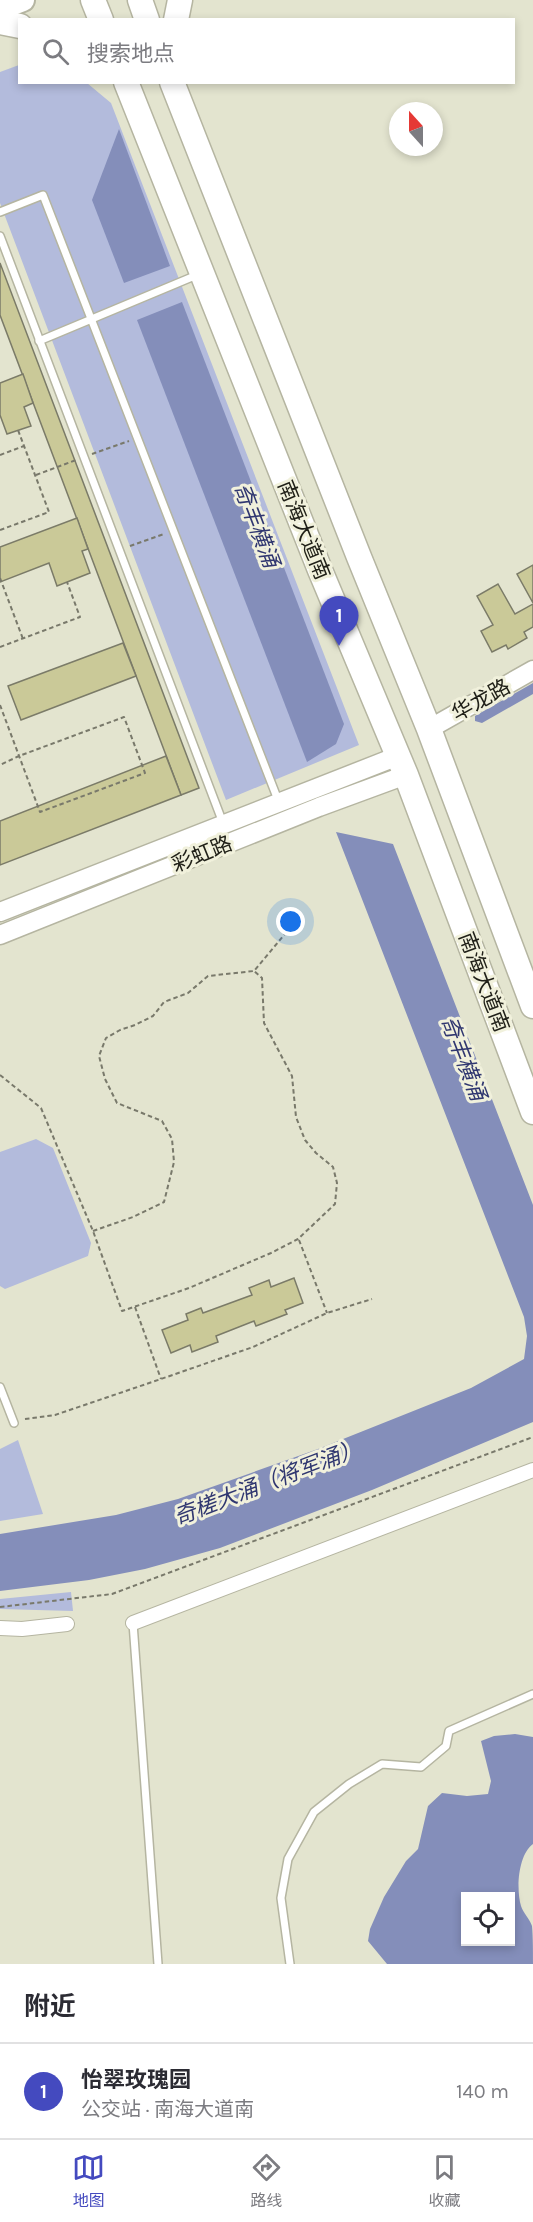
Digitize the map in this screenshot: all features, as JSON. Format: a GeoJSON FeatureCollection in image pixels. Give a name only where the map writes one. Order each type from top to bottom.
{"type":"FeatureCollection","features":[{"type":"Feature","properties":{"kind":"highway"},"geometry":{"type":"LineString","coordinates":[[93,0],[100,18]]}},
{"type":"Feature","properties":{"kind":"highway"},"geometry":{"type":"LineString","coordinates":[[140,0],[146,18]]}},
{"type":"Feature","properties":{"kind":"highway"},"geometry":{"type":"LineString","coordinates":[[176,18],[180,0]]}},
{"type":"Feature","properties":{"kind":"highway"},"geometry":{"type":"LineString","coordinates":[[0,22],[18,26]]}},
{"type":"Feature","properties":{"kind":"highway"},"geometry":{"type":"LineString","coordinates":[[114,84],[143,125]]}},
{"type":"Feature","properties":{"kind":"highway","name":"南海大道南"},"geometry":{"type":"LineString","coordinates":[[127,84],[320,570],[402,766],[533,1112]]}},
{"type":"Feature","properties":{"kind":"highway","name":"南海大道南"},"geometry":{"type":"LineString","coordinates":[[174,85],[429,729],[533,1006]]}},
{"type":"Feature","properties":{"kind":"main road"},"geometry":{"type":"LineString","coordinates":[[0,9],[23,0]]}},
{"type":"Feature","properties":{"kind":"street","name":"华龙路"},"geometry":{"type":"LineString","coordinates":[[429,729],[533,670]]}},
{"type":"Feature","properties":{"kind":"street","name":"彩虹路"},"geometry":{"type":"LineString","coordinates":[[0,935],[315,799],[368,766],[402,766]]}},
{"type":"Feature","properties":{"kind":"street","name":"彩虹路"},"geometry":{"type":"LineString","coordinates":[[0,912],[279,803],[315,799],[376,785],[402,766]]}},
{"type":"Feature","properties":{"kind":"street"},"geometry":{"type":"LineString","coordinates":[[133,1623],[533,1470]]}},
{"type":"Feature","properties":{"kind":"street"},"geometry":{"type":"LineString","coordinates":[[0,1628],[22,1629],[67,1624]]}},
{"type":"Feature","properties":{"kind":"lane"},"geometry":{"type":"LineString","coordinates":[[0,212],[43,195],[279,803]]}},
{"type":"Feature","properties":{"kind":"lane"},"geometry":{"type":"LineString","coordinates":[[0,236],[223,825]]}},
{"type":"Feature","properties":{"kind":"lane"},"geometry":{"type":"LineString","coordinates":[[39,340],[202,273]]}},
{"type":"Feature","properties":{"kind":"lane"},"geometry":{"type":"LineString","coordinates":[[0,1387],[14,1423]]}},
{"type":"Feature","properties":{"kind":"lane"},"geometry":{"type":"LineString","coordinates":[[133,1623],[158,1964]]}},
{"type":"Feature","properties":{"kind":"lane"},"geometry":{"type":"LineString","coordinates":[[290,1964],[281,1898],[288,1859],[314,1812],[349,1784],[382,1764],[421,1767],[446,1746],[449,1731],[533,1694]]}},
{"type":"Feature","properties":{"kind":"path"},"geometry":{"type":"LineString","coordinates":[[0,530],[49,512],[18,430]]}},
{"type":"Feature","properties":{"kind":"path"},"geometry":{"type":"LineString","coordinates":[[0,455],[24,446]]}},
{"type":"Feature","properties":{"kind":"path"},"geometry":{"type":"LineString","coordinates":[[118,550],[173,530]]}},
{"type":"Feature","properties":{"kind":"path"},"geometry":{"type":"LineString","coordinates":[[0,578],[23,639]]}},
{"type":"Feature","properties":{"kind":"path"},"geometry":{"type":"LineString","coordinates":[[0,647],[80,617],[67,582]]}},
{"type":"Feature","properties":{"kind":"path"},"geometry":{"type":"LineString","coordinates":[[0,705],[20,756],[40,812],[145,773],[124,717],[20,756],[0,765]]}},
{"type":"Feature","properties":{"kind":"path"},"geometry":{"type":"LineString","coordinates":[[93,1231],[133,1217],[164,1202],[174,1162],[172,1139],[162,1120],[117,1103],[105,1079],[99,1056],[106,1038],[153,1016],[164,1002],[188,993],[208,976],[254,971],[289,929]]}},
{"type":"Feature","properties":{"kind":"path"},"geometry":{"type":"LineString","coordinates":[[0,1075],[41,1108],[93,1231],[122,1311],[241,1267],[298,1239],[335,1204],[337,1183],[333,1167],[305,1140],[296,1117],[292,1076],[264,1023],[262,978],[254,971]]}},
{"type":"Feature","properties":{"kind":"path"},"geometry":{"type":"LineString","coordinates":[[298,1239],[327,1312]]}},
{"type":"Feature","properties":{"kind":"path"},"geometry":{"type":"LineString","coordinates":[[14,1423],[23,1419],[55,1415],[161,1379],[253,1347],[327,1312],[372,1299]]}},
{"type":"Feature","properties":{"kind":"path"},"geometry":{"type":"LineString","coordinates":[[135,1307],[161,1379]]}},
{"type":"Feature","properties":{"kind":"path"},"geometry":{"type":"LineString","coordinates":[[0,1607],[112,1594],[533,1437]]}},
{"type":"Feature","properties":{"kind":"shaded area"},"geometry":{"type":"Polygon","coordinates":[[[18,65],[18,84],[88,84],[111,103],[359,745],[226,800],[0,203],[0,72],[18,65]]]}},
{"type":"Feature","properties":{"kind":"shaded area"},"geometry":{"type":"Polygon","coordinates":[[[36,1139],[53,1148],[91,1243],[88,1256],[5,1289],[0,1286],[0,1152],[36,1139]]]}},
{"type":"Feature","properties":{"kind":"shaded area"},"geometry":{"type":"Polygon","coordinates":[[[18,1440],[43,1514],[0,1521],[0,1449],[18,1440]]]}},
{"type":"Feature","properties":{"kind":"shaded area"},"geometry":{"type":"Polygon","coordinates":[[[71,1592],[73,1611],[0,1609],[0,1599],[71,1592]]]}},
{"type":"Feature","properties":{"kind":"water"},"geometry":{"type":"Polygon","coordinates":[[[119,129],[170,266],[124,283],[92,200],[119,129]]]}},
{"type":"Feature","properties":{"kind":"water","name":"奇丰横涌"},"geometry":{"type":"Polygon","coordinates":[[[182,302],[344,724],[336,744],[307,762],[137,320],[182,302]]]}},
{"type":"Feature","properties":{"kind":"water"},"geometry":{"type":"Polygon","coordinates":[[[533,683],[533,694],[482,723],[475,721],[475,716],[533,683]]]}},
{"type":"Feature","properties":{"kind":"water"},"geometry":{"type":"Polygon","coordinates":[[[336,832],[393,844],[533,1205],[533,1422],[372,1490],[220,1548],[145,1569],[89,1580],[0,1591],[0,1534],[116,1515],[178,1499],[318,1449],[471,1388],[524,1359],[527,1336],[524,1317],[336,832]]]}},
{"type":"Feature","properties":{"kind":"water"},"geometry":{"type":"Polygon","coordinates":[[[515,1734],[533,1737],[533,1844],[521,1864],[519,1891],[521,1906],[532,1926],[533,1964],[387,1964],[368,1941],[370,1929],[384,1897],[406,1861],[418,1849],[428,1806],[442,1793],[467,1796],[488,1794],[491,1781],[481,1741],[494,1736],[515,1734]]]}},
{"type":"Feature","properties":{"kind":"building"},"geometry":{"type":"Polygon","coordinates":[[[0,263],[199,788],[181,795],[0,315],[0,263]]]}},
{"type":"Feature","properties":{"kind":"building"},"geometry":{"type":"Polygon","coordinates":[[[23,374],[33,403],[24,407],[31,426],[7,434],[0,415],[0,383],[23,374]]]}},
{"type":"Feature","properties":{"kind":"building"},"geometry":{"type":"Polygon","coordinates":[[[77,518],[88,549],[82,551],[90,573],[57,586],[49,563],[0,582],[0,547],[77,518]]]}},
{"type":"Feature","properties":{"kind":"building"},"geometry":{"type":"Polygon","coordinates":[[[533,565],[533,603],[517,574],[533,565]]]}},
{"type":"Feature","properties":{"kind":"building"},"geometry":{"type":"Polygon","coordinates":[[[498,584],[515,614],[533,604],[533,627],[524,632],[527,638],[508,649],[506,645],[492,652],[481,631],[493,625],[477,596],[498,584]]]}},
{"type":"Feature","properties":{"kind":"building"},"geometry":{"type":"Polygon","coordinates":[[[123,643],[136,676],[21,720],[8,686],[123,643]]]}},
{"type":"Feature","properties":{"kind":"building"},"geometry":{"type":"Polygon","coordinates":[[[166,756],[181,795],[0,865],[0,821],[166,756]]]}},
{"type":"Feature","properties":{"kind":"building"},"geometry":{"type":"Polygon","coordinates":[[[294,1278],[303,1303],[285,1310],[287,1314],[256,1326],[254,1321],[216,1336],[218,1342],[192,1352],[190,1345],[171,1353],[162,1330],[188,1320],[186,1314],[201,1308],[203,1313],[252,1295],[249,1288],[269,1280],[271,1287],[294,1278]]]}},
{"type":"Feature","properties":{"kind":"place","name":"怡翠玫瑰园"},"geometry":{"type":"Point","coordinates":[339,646]}},
{"type":"Feature","properties":{"kind":"water label","name":"奇槎大涌（将军涌）"},"geometry":{"type":"Point","coordinates":[267,1482]}}]}
